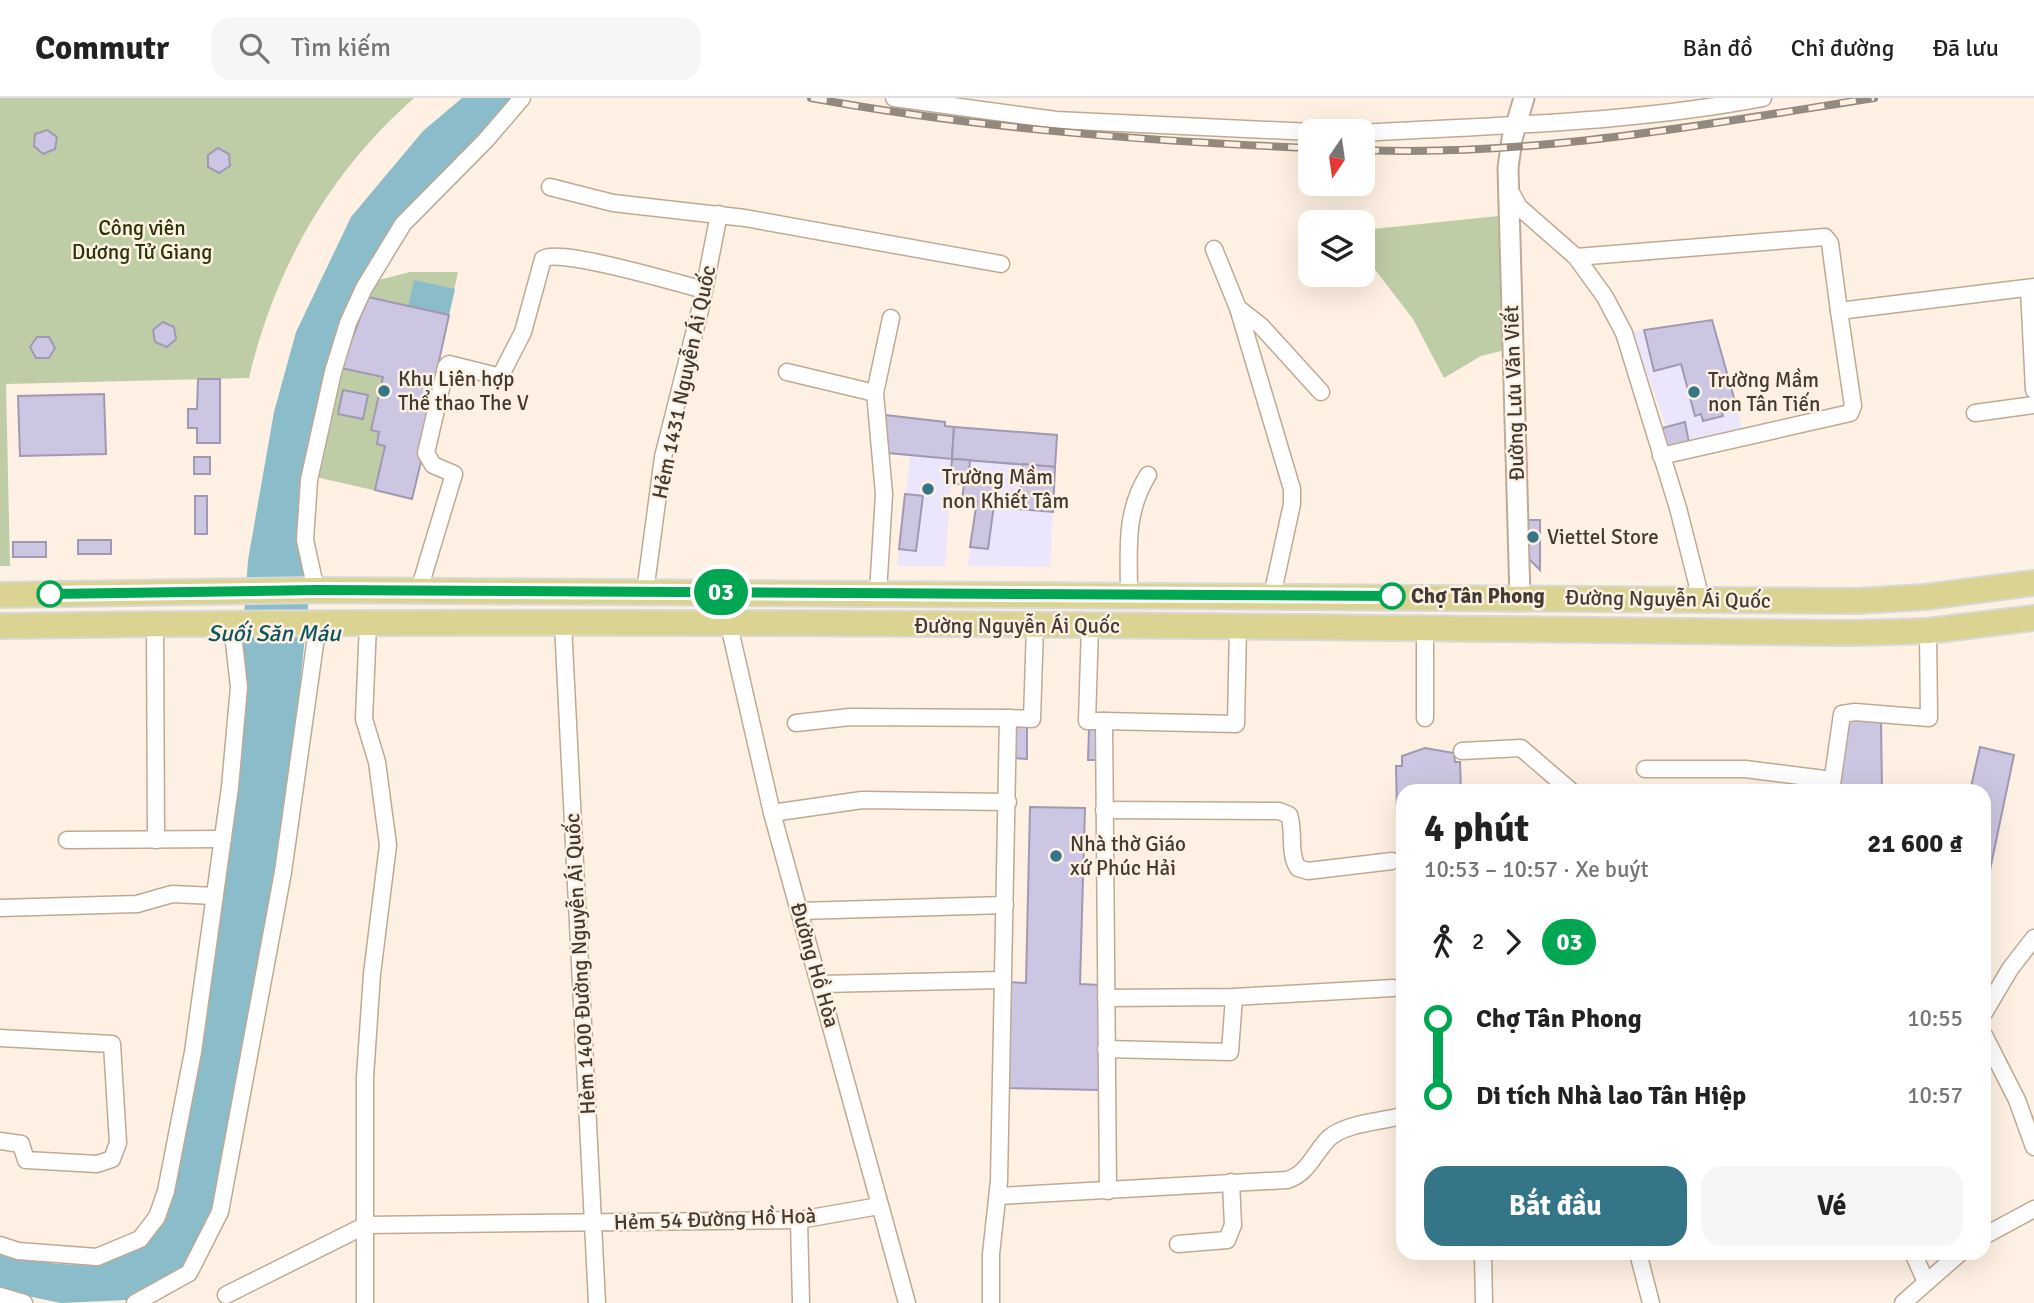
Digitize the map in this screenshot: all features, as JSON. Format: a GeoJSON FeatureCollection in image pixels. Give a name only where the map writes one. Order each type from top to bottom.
{"type":"FeatureCollection","features":[{"type":"Feature","properties":{"kind":"main road","name":"Đường Nguyễn Ái Quốc"},"geometry":{"type":"LineString","coordinates":[[0,595],[419,590],[1858,601],[1925,597],[2034,583]]}},
{"type":"Feature","properties":{"kind":"main road"},"geometry":{"type":"LineString","coordinates":[[563,592],[563,624]]}},
{"type":"Feature","properties":{"kind":"main road"},"geometry":{"type":"LineString","coordinates":[[1425,597],[1425,628]]}},
{"type":"Feature","properties":{"kind":"main road"},"geometry":{"type":"LineString","coordinates":[[1520,598],[1520,629]]}},
{"type":"Feature","properties":{"kind":"main road","name":"Đường Nguyễn Ái Quốc"},"geometry":{"type":"LineString","coordinates":[[0,626],[318,623],[1238,626],[1852,633],[1928,631],[2034,618]]}},
{"type":"Feature","properties":{"kind":"street"},"geometry":{"type":"LineString","coordinates":[[316,590],[304,540],[309,480],[332,372],[348,323],[364,288],[403,224],[486,140],[522,98]]}},
{"type":"Feature","properties":{"kind":"street"},"geometry":{"type":"LineString","coordinates":[[894,98],[1012,106],[1167,128],[1298,132]]}},
{"type":"Feature","properties":{"kind":"street","name":"Đường Lưu Văn Viết"},"geometry":{"type":"LineString","coordinates":[[1520,598],[1508,161],[1524,98]]}},
{"type":"Feature","properties":{"kind":"street"},"geometry":{"type":"LineString","coordinates":[[1376,132],[1516,124],[1763,98]]}},
{"type":"Feature","properties":{"kind":"street"},"geometry":{"type":"LineString","coordinates":[[550,187],[612,203],[719,214],[1001,264]]}},
{"type":"Feature","properties":{"kind":"street","name":"Đường Lưu Văn Viết"},"geometry":{"type":"LineString","coordinates":[[1509,189],[1519,207],[1576,257],[1605,297],[1623,332],[1701,599]]}},
{"type":"Feature","properties":{"kind":"street","name":"Hẻm 1431 Nguyễn Ái Quốc"},"geometry":{"type":"LineString","coordinates":[[645,592],[663,457],[704,290],[719,214]]}},
{"type":"Feature","properties":{"kind":"street"},"geometry":{"type":"LineString","coordinates":[[1576,257],[1825,237],[1829,243],[1853,406],[1850,413],[1661,456]]}},
{"type":"Feature","properties":{"kind":"street"},"geometry":{"type":"LineString","coordinates":[[1214,249],[1238,308],[1292,489],[1292,504],[1272,596]]}},
{"type":"Feature","properties":{"kind":"street"},"geometry":{"type":"LineString","coordinates":[[419,590],[454,474],[433,466],[426,453],[446,367],[449,364],[497,376],[502,373],[531,311],[542,259],[553,255],[611,265],[704,290]]}},
{"type":"Feature","properties":{"kind":"street"},"geometry":{"type":"LineString","coordinates":[[1839,311],[2031,287],[2034,390]]}},
{"type":"Feature","properties":{"kind":"street"},"geometry":{"type":"LineString","coordinates":[[1238,308],[1261,326],[1321,392]]}},
{"type":"Feature","properties":{"kind":"street"},"geometry":{"type":"LineString","coordinates":[[878,593],[884,494],[875,393],[891,317]]}},
{"type":"Feature","properties":{"kind":"street"},"geometry":{"type":"LineString","coordinates":[[787,372],[875,393]]}},
{"type":"Feature","properties":{"kind":"street"},"geometry":{"type":"LineString","coordinates":[[1975,413],[2034,405]]}},
{"type":"Feature","properties":{"kind":"street"},"geometry":{"type":"LineString","coordinates":[[1129,595],[1129,531],[1138,489],[1148,475]]}},
{"type":"Feature","properties":{"kind":"street"},"geometry":{"type":"LineString","coordinates":[[135,1303],[189,1272],[220,1212],[283,872],[318,623]]}},
{"type":"Feature","properties":{"kind":"street"},"geometry":{"type":"LineString","coordinates":[[155,624],[156,840]]}},
{"type":"Feature","properties":{"kind":"street"},"geometry":{"type":"LineString","coordinates":[[365,1303],[366,1064],[372,974],[388,845],[377,762],[364,719],[368,624]]}},
{"type":"Feature","properties":{"kind":"street","name":"Hẻm 1400 Đường Nguyễn Ái Quốc"},"geometry":{"type":"LineString","coordinates":[[563,624],[597,1303]]}},
{"type":"Feature","properties":{"kind":"street"},"geometry":{"type":"LineString","coordinates":[[0,1244],[18,1251],[97,1257],[140,1239],[157,1217],[166,1192],[190,1065],[223,839],[239,687],[232,625]]}},
{"type":"Feature","properties":{"kind":"street","name":"Đường Hồ Hòa"},"geometry":{"type":"LineString","coordinates":[[729,625],[772,813],[907,1303]]}},
{"type":"Feature","properties":{"kind":"street"},"geometry":{"type":"LineString","coordinates":[[796,723],[850,717],[1032,719],[1035,626]]}},
{"type":"Feature","properties":{"kind":"street"},"geometry":{"type":"LineString","coordinates":[[1090,626],[1087,721],[1236,724],[1238,626]]}},
{"type":"Feature","properties":{"kind":"street"},"geometry":{"type":"LineString","coordinates":[[1425,628],[1425,718]]}},
{"type":"Feature","properties":{"kind":"street"},"geometry":{"type":"LineString","coordinates":[[1832,784],[1842,714],[1855,712],[1929,718],[1928,631]]}},
{"type":"Feature","properties":{"kind":"street"},"geometry":{"type":"LineString","coordinates":[[990,1303],[998,1196],[1000,980],[1005,905],[1008,718]]}},
{"type":"Feature","properties":{"kind":"street"},"geometry":{"type":"LineString","coordinates":[[1104,722],[1108,1191]]}},
{"type":"Feature","properties":{"kind":"street"},"geometry":{"type":"LineString","coordinates":[[1462,751],[1521,748],[1563,784]]}},
{"type":"Feature","properties":{"kind":"street"},"geometry":{"type":"LineString","coordinates":[[1645,769],[1745,769],[1827,784]]}},
{"type":"Feature","properties":{"kind":"street"},"geometry":{"type":"LineString","coordinates":[[772,813],[862,800],[1008,802]]}},
{"type":"Feature","properties":{"kind":"street"},"geometry":{"type":"LineString","coordinates":[[1104,810],[1279,811],[1289,815],[1292,824],[1293,860],[1298,869],[1392,861]]}},
{"type":"Feature","properties":{"kind":"street"},"geometry":{"type":"LineString","coordinates":[[67,840],[223,839]]}},
{"type":"Feature","properties":{"kind":"street"},"geometry":{"type":"LineString","coordinates":[[0,908],[137,904],[172,894],[215,896]]}},
{"type":"Feature","properties":{"kind":"street"},"geometry":{"type":"LineString","coordinates":[[800,911],[1005,905]]}},
{"type":"Feature","properties":{"kind":"street"},"geometry":{"type":"LineString","coordinates":[[1991,1001],[2010,969],[2034,938]]}},
{"type":"Feature","properties":{"kind":"street"},"geometry":{"type":"LineString","coordinates":[[821,984],[1000,980]]}},
{"type":"Feature","properties":{"kind":"street"},"geometry":{"type":"LineString","coordinates":[[1106,998],[1234,997],[1393,988]]}},
{"type":"Feature","properties":{"kind":"street"},"geometry":{"type":"LineString","coordinates":[[1107,1049],[1230,1052],[1234,997]]}},
{"type":"Feature","properties":{"kind":"street"},"geometry":{"type":"LineString","coordinates":[[0,1038],[112,1044],[118,1143],[112,1159],[97,1164],[26,1160],[21,1144],[0,1140]]}},
{"type":"Feature","properties":{"kind":"street"},"geometry":{"type":"LineString","coordinates":[[1991,1049],[2017,1100],[2034,1147]]}},
{"type":"Feature","properties":{"kind":"street"},"geometry":{"type":"LineString","coordinates":[[998,1196],[1231,1182],[1279,1182],[1294,1178],[1305,1170],[1329,1139],[1340,1130],[1396,1117]]}},
{"type":"Feature","properties":{"kind":"street"},"geometry":{"type":"LineString","coordinates":[[1178,1244],[1227,1240],[1233,1225],[1231,1182]]}},
{"type":"Feature","properties":{"kind":"street","name":"Hẻm 54 Đường Hồ Hoà"},"geometry":{"type":"LineString","coordinates":[[366,1225],[799,1220],[879,1206]]}},
{"type":"Feature","properties":{"kind":"street"},"geometry":{"type":"LineString","coordinates":[[1991,1232],[2034,1209]]}},
{"type":"Feature","properties":{"kind":"street"},"geometry":{"type":"LineString","coordinates":[[799,1220],[801,1303]]}},
{"type":"Feature","properties":{"kind":"street"},"geometry":{"type":"LineString","coordinates":[[226,1295],[366,1225]]}},
{"type":"Feature","properties":{"kind":"street"},"geometry":{"type":"LineString","coordinates":[[1483,1260],[1484,1303]]}},
{"type":"Feature","properties":{"kind":"street"},"geometry":{"type":"LineString","coordinates":[[1640,1260],[1651,1303]]}},
{"type":"Feature","properties":{"kind":"street"},"geometry":{"type":"LineString","coordinates":[[1916,1260],[1926,1282]]}},
{"type":"Feature","properties":{"kind":"street"},"geometry":{"type":"LineString","coordinates":[[1903,1303],[1952,1260]]}},
{"type":"Feature","properties":{"kind":"street"},"geometry":{"type":"LineString","coordinates":[[0,1296],[24,1303]]}},
{"type":"Feature","properties":{"kind":"shaded area","name":"Trường Mầm non Tân Tiến"},"geometry":{"type":"Polygon","coordinates":[[[1712,320],[1743,431],[1666,448],[1659,429],[1666,426],[1632,332],[1712,320]]]}},
{"type":"Feature","properties":{"kind":"shaded area"},"geometry":{"type":"Polygon","coordinates":[[[885,415],[945,422],[945,426],[1057,435],[1050,567],[968,566],[977,502],[962,500],[963,485],[951,484],[945,566],[897,566],[910,456],[888,453],[885,415]]]}},
{"type":"Feature","properties":{"kind":"green space","name":"Công viên Dương Tử Giang"},"geometry":{"type":"Polygon","coordinates":[[[0,98],[414,98],[356,158],[309,225],[274,298],[249,378],[6,384],[10,566],[0,566],[0,98]]]}},
{"type":"Feature","properties":{"kind":"green space"},"geometry":{"type":"Polygon","coordinates":[[[1498,216],[1505,350],[1481,356],[1444,378],[1413,319],[1375,270],[1375,229],[1498,216]]]}},
{"type":"Feature","properties":{"kind":"green space","name":"Khu Liên hợp Thể thao The V"},"geometry":{"type":"Polygon","coordinates":[[[410,272],[458,272],[419,453],[421,462],[412,499],[316,477],[348,353],[375,281],[410,272]]]}},
{"type":"Feature","properties":{"kind":"water","name":"Suối Săn Máu"},"geometry":{"type":"Polygon","coordinates":[[[462,98],[513,98],[358,285],[298,539],[308,606],[299,696],[280,845],[213,1210],[184,1268],[126,1300],[61,1303],[8,1292],[0,1288],[0,1251],[54,1263],[92,1264],[127,1254],[142,1245],[163,1220],[242,644],[248,560],[274,412],[296,332],[351,217],[423,131],[462,98]]]}},
{"type":"Feature","properties":{"kind":"water"},"geometry":{"type":"Polygon","coordinates":[[[414,280],[455,289],[449,315],[408,306],[414,280]]]}},
{"type":"Feature","properties":{"kind":"building"},"geometry":{"type":"Polygon","coordinates":[[[47,130],[57,137],[55,149],[43,154],[34,146],[35,134],[47,130]]]}},
{"type":"Feature","properties":{"kind":"building"},"geometry":{"type":"Polygon","coordinates":[[[218,148],[229,154],[230,166],[219,173],[208,167],[208,155],[218,148]]]}},
{"type":"Feature","properties":{"kind":"building"},"geometry":{"type":"Polygon","coordinates":[[[368,297],[449,315],[419,453],[421,462],[412,499],[375,490],[385,446],[377,444],[379,432],[371,430],[383,377],[341,368],[368,297]]]}},
{"type":"Feature","properties":{"kind":"building"},"geometry":{"type":"Polygon","coordinates":[[[1712,320],[1736,405],[1721,409],[1723,416],[1703,421],[1701,414],[1695,416],[1681,364],[1654,371],[1644,330],[1712,320]]]}},
{"type":"Feature","properties":{"kind":"building"},"geometry":{"type":"Polygon","coordinates":[[[163,322],[174,327],[176,339],[167,347],[155,342],[153,330],[163,322]]]}},
{"type":"Feature","properties":{"kind":"building"},"geometry":{"type":"Polygon","coordinates":[[[37,337],[49,337],[55,348],[49,358],[36,358],[30,347],[37,337]]]}},
{"type":"Feature","properties":{"kind":"building"},"geometry":{"type":"Polygon","coordinates":[[[198,379],[220,379],[220,443],[197,443],[197,428],[188,428],[188,409],[197,409],[198,379]]]}},
{"type":"Feature","properties":{"kind":"building"},"geometry":{"type":"Polygon","coordinates":[[[343,390],[368,395],[363,419],[338,414],[343,390]]]}},
{"type":"Feature","properties":{"kind":"building"},"geometry":{"type":"Polygon","coordinates":[[[104,394],[106,454],[20,456],[18,396],[104,394]]]}},
{"type":"Feature","properties":{"kind":"building"},"geometry":{"type":"Polygon","coordinates":[[[885,415],[945,422],[945,426],[954,427],[952,459],[888,453],[885,415]]]}},
{"type":"Feature","properties":{"kind":"building"},"geometry":{"type":"Polygon","coordinates":[[[1685,422],[1689,443],[1666,448],[1659,429],[1685,422]]]}},
{"type":"Feature","properties":{"kind":"building"},"geometry":{"type":"Polygon","coordinates":[[[954,427],[1057,435],[1055,467],[952,459],[954,427]]]}},
{"type":"Feature","properties":{"kind":"building"},"geometry":{"type":"Polygon","coordinates":[[[194,457],[210,457],[210,474],[194,474],[194,457]]]}},
{"type":"Feature","properties":{"kind":"building"},"geometry":{"type":"Polygon","coordinates":[[[952,459],[970,460],[968,484],[950,484],[952,459]]]}},
{"type":"Feature","properties":{"kind":"building"},"geometry":{"type":"Polygon","coordinates":[[[1023,464],[1055,467],[1053,512],[1019,509],[1023,464]]]}},
{"type":"Feature","properties":{"kind":"building"},"geometry":{"type":"Polygon","coordinates":[[[969,480],[997,483],[988,549],[970,547],[977,501],[962,500],[964,484],[968,484],[969,480]]]}},
{"type":"Feature","properties":{"kind":"building"},"geometry":{"type":"Polygon","coordinates":[[[905,494],[923,496],[916,551],[899,549],[905,494]]]}},
{"type":"Feature","properties":{"kind":"building"},"geometry":{"type":"Polygon","coordinates":[[[195,496],[207,496],[207,534],[195,534],[195,496]]]}},
{"type":"Feature","properties":{"kind":"building","name":"Viettel Store"},"geometry":{"type":"Polygon","coordinates":[[[1527,520],[1540,520],[1540,570],[1528,558],[1527,520]]]}},
{"type":"Feature","properties":{"kind":"building"},"geometry":{"type":"Polygon","coordinates":[[[78,540],[111,540],[111,554],[78,554],[78,540]]]}},
{"type":"Feature","properties":{"kind":"building"},"geometry":{"type":"Polygon","coordinates":[[[13,542],[46,542],[46,557],[13,557],[13,542]]]}},
{"type":"Feature","properties":{"kind":"building"},"geometry":{"type":"Polygon","coordinates":[[[1848,719],[1881,720],[1882,784],[1839,784],[1848,719]]]}},
{"type":"Feature","properties":{"kind":"building"},"geometry":{"type":"Polygon","coordinates":[[[1014,725],[1027,725],[1027,759],[1014,758],[1014,725]]]}},
{"type":"Feature","properties":{"kind":"building"},"geometry":{"type":"Polygon","coordinates":[[[1089,728],[1097,728],[1097,760],[1088,760],[1089,728]]]}},
{"type":"Feature","properties":{"kind":"building"},"geometry":{"type":"Polygon","coordinates":[[[1980,747],[2014,755],[1991,865],[1991,784],[1972,784],[1980,747]]]}},
{"type":"Feature","properties":{"kind":"building"},"geometry":{"type":"Polygon","coordinates":[[[1425,748],[1454,753],[1455,762],[1460,762],[1461,784],[1396,784],[1396,766],[1402,766],[1402,756],[1425,748]]]}},
{"type":"Feature","properties":{"kind":"building"},"geometry":{"type":"Polygon","coordinates":[[[1030,807],[1085,808],[1080,984],[1099,985],[1100,1090],[1007,1088],[1008,982],[1026,983],[1030,807]]]}},
{"type":"Feature","properties":{"kind":"railway"},"geometry":{"type":"LineString","coordinates":[[811,98],[1060,132],[1298,147]]}},
{"type":"Feature","properties":{"kind":"railway"},"geometry":{"type":"LineString","coordinates":[[1376,150],[1427,151],[1555,143],[1683,128],[1874,98]]}},
{"type":"Feature","properties":{"kind":"bus line","name":"03"},"geometry":{"type":"LineString","coordinates":[[50,594],[316,590],[1392,596]]}},
{"type":"Feature","properties":{"kind":"place","name":"Khu Liên hợp Thể thao The V"},"geometry":{"type":"Point","coordinates":[384,391]}},
{"type":"Feature","properties":{"kind":"place","name":"Trường Mầm non Tân Tiến"},"geometry":{"type":"Point","coordinates":[1694,392]}},
{"type":"Feature","properties":{"kind":"place","name":"Trường Mầm non Khiết Tâm"},"geometry":{"type":"Point","coordinates":[928,489]}},
{"type":"Feature","properties":{"kind":"place","name":"Viettel Store"},"geometry":{"type":"Point","coordinates":[1533,537]}},
{"type":"Feature","properties":{"kind":"place","name":"Chợ Tân Phong"},"geometry":{"type":"Point","coordinates":[1392,596]}},
{"type":"Feature","properties":{"kind":"place","name":"Nhà thờ Giáo xứ Phúc Hải"},"geometry":{"type":"Point","coordinates":[1056,856]}}]}
